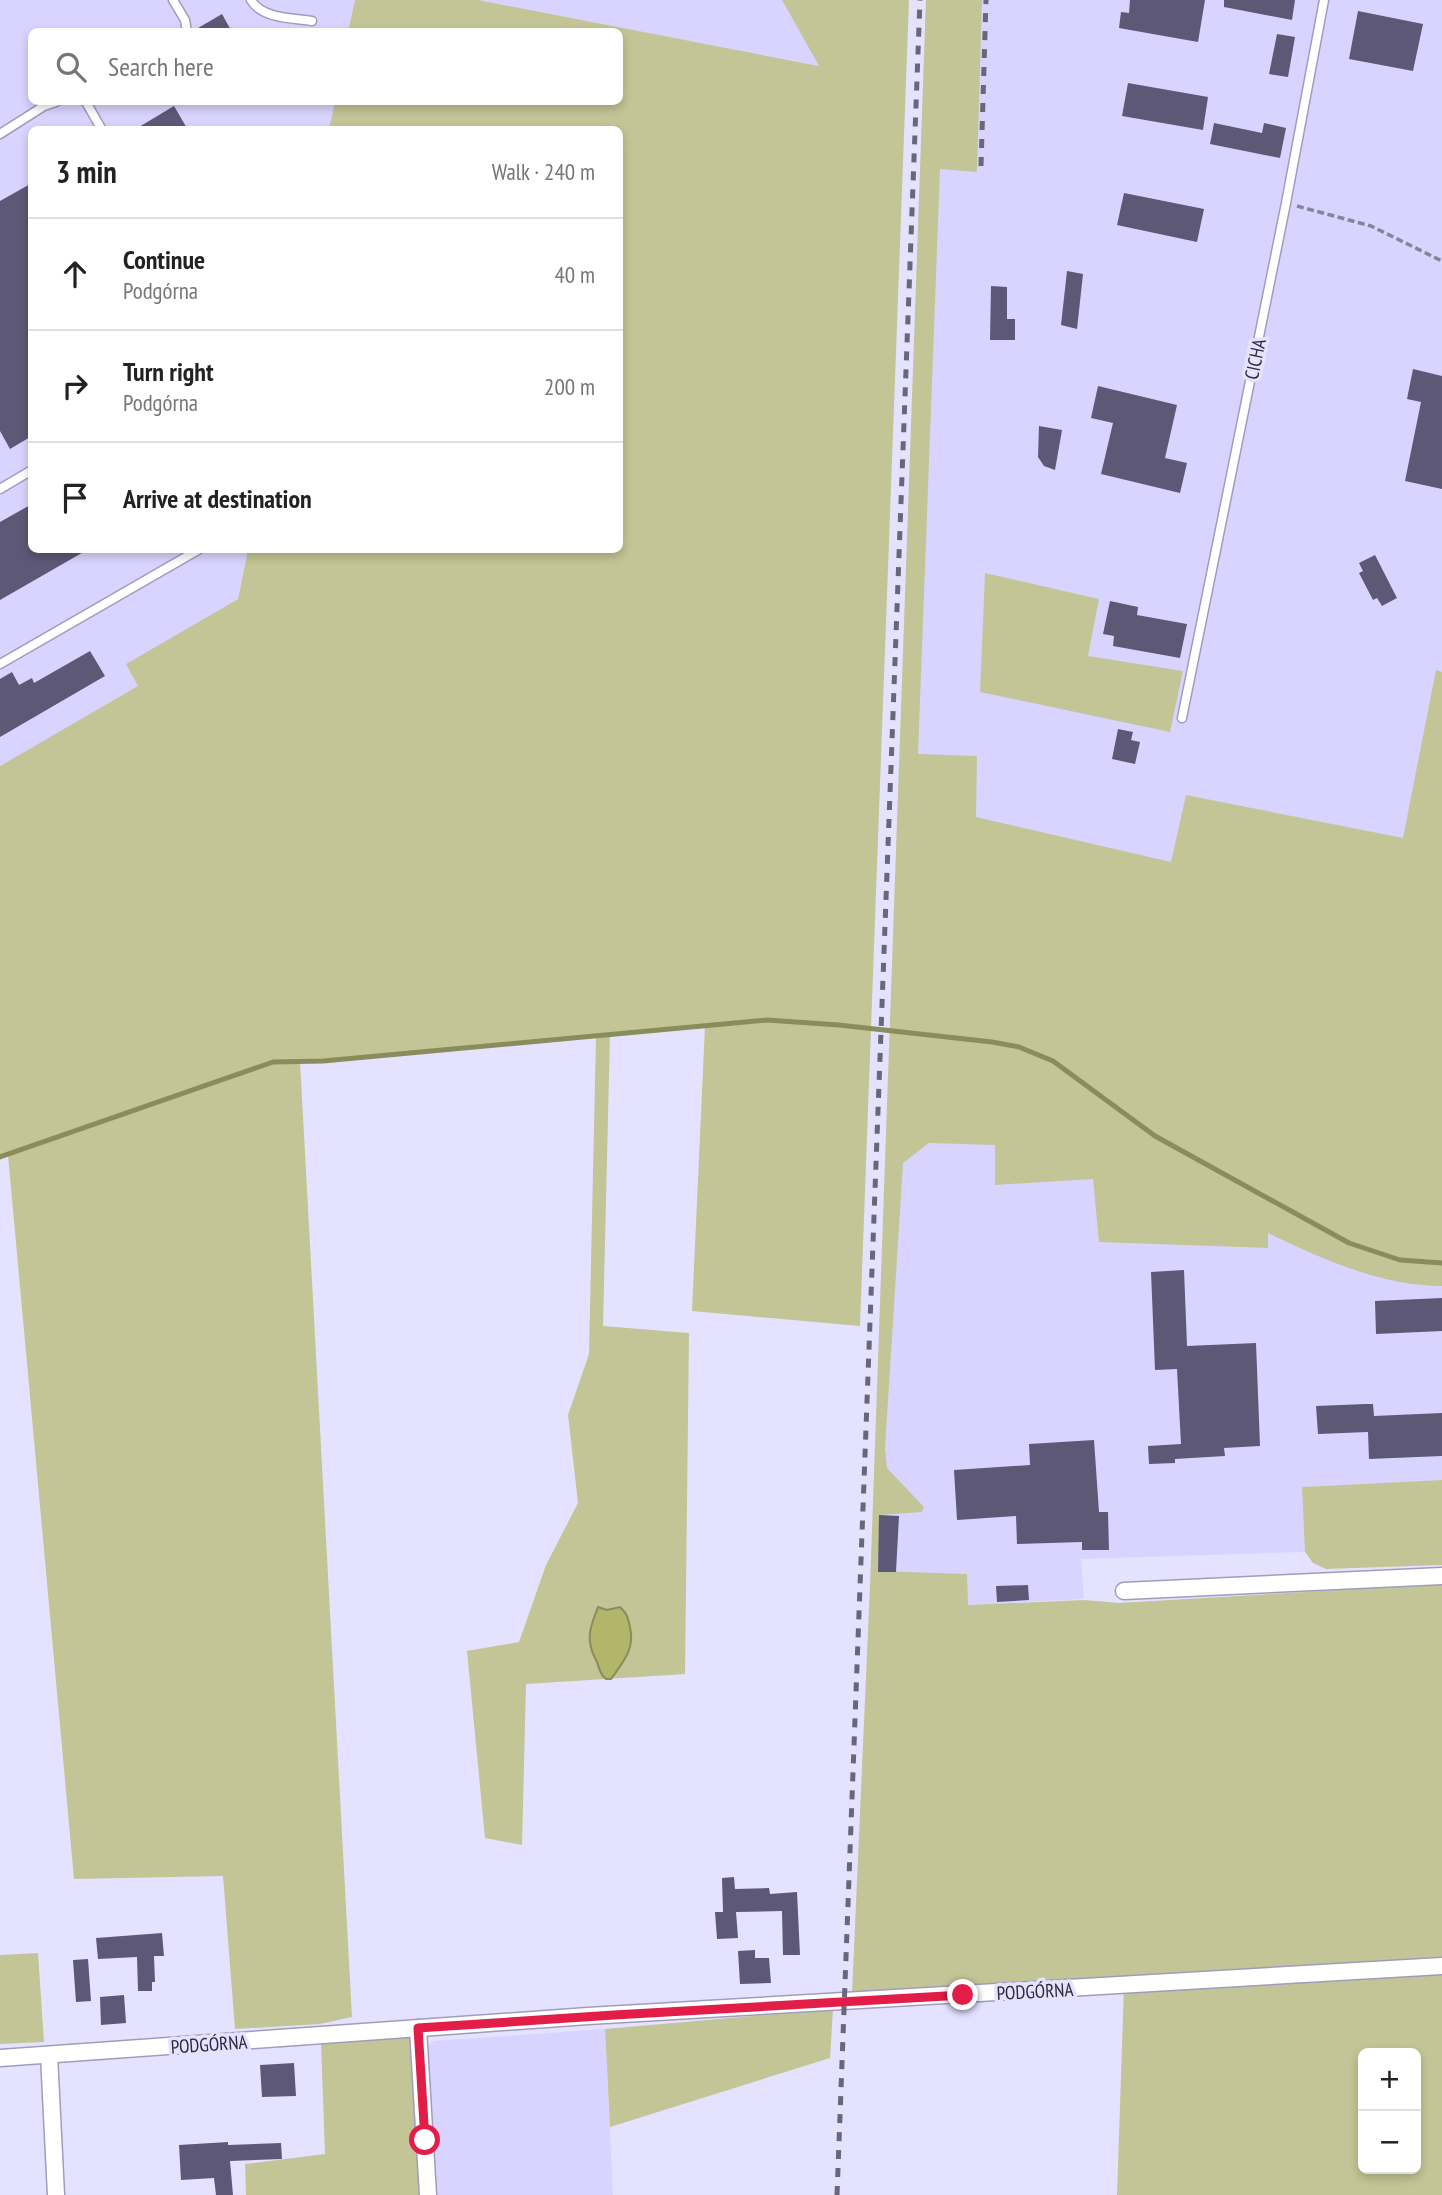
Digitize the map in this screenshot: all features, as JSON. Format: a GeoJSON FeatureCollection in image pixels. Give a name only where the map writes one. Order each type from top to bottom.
{"type":"FeatureCollection","features":[{"type":"Feature","properties":{"kind":"street"},"geometry":{"type":"LineString","coordinates":[[1124,1591],[1442,1576]]}},
{"type":"Feature","properties":{"kind":"street","name":"PODGÓRNA"},"geometry":{"type":"LineString","coordinates":[[0,2058],[588,2016],[1442,1966]]}},
{"type":"Feature","properties":{"kind":"street"},"geometry":{"type":"LineString","coordinates":[[418,2028],[428,2195]]}},
{"type":"Feature","properties":{"kind":"street"},"geometry":{"type":"LineString","coordinates":[[49,2055],[56,2195]]}},
{"type":"Feature","properties":{"kind":"lane"},"geometry":{"type":"LineString","coordinates":[[251,0],[255,7],[264,12],[312,21]]}},
{"type":"Feature","properties":{"kind":"lane","name":"CICHA"},"geometry":{"type":"LineString","coordinates":[[1182,718],[1286,203],[1324,0]]}},
{"type":"Feature","properties":{"kind":"lane"},"geometry":{"type":"LineString","coordinates":[[175,1],[186,28]]}},
{"type":"Feature","properties":{"kind":"lane"},"geometry":{"type":"LineString","coordinates":[[0,134],[47,105]]}},
{"type":"Feature","properties":{"kind":"lane"},"geometry":{"type":"LineString","coordinates":[[88,105],[100,126]]}},
{"type":"Feature","properties":{"kind":"lane"},"geometry":{"type":"LineString","coordinates":[[0,489],[28,472]]}},
{"type":"Feature","properties":{"kind":"lane"},"geometry":{"type":"LineString","coordinates":[[0,664],[193,553]]}},
{"type":"Feature","properties":{"kind":"path"},"geometry":{"type":"LineString","coordinates":[[1286,203],[1371,226],[1442,261]]}},
{"type":"Feature","properties":{"kind":"shaded area"},"geometry":{"type":"Polygon","coordinates":[[[0,0],[355,0],[349,28],[28,28],[28,105],[334,105],[330,126],[28,126],[28,553],[247,553],[238,599],[126,664],[139,686],[0,766],[0,0]]]}},
{"type":"Feature","properties":{"kind":"shaded area"},"geometry":{"type":"Polygon","coordinates":[[[355,0],[478,0],[623,28],[349,28],[355,0]]]}},
{"type":"Feature","properties":{"kind":"shaded area"},"geometry":{"type":"Polygon","coordinates":[[[478,0],[782,0],[820,66],[478,0]]]}},
{"type":"Feature","properties":{"kind":"shaded area"},"geometry":{"type":"Polygon","coordinates":[[[782,0],[909,0],[860,1326],[692,1311],[705,1026],[610,1034],[603,1326],[689,1333],[685,1674],[526,1684],[522,1845],[485,1838],[467,1651],[519,1642],[546,1565],[578,1503],[568,1415],[589,1354],[596,1036],[300,1061],[352,2017],[320,2024],[235,2029],[223,1876],[74,1879],[8,1155],[0,1157],[0,766],[138,686],[126,664],[238,599],[247,553],[623,553],[623,126],[330,126],[334,105],[623,105],[623,28],[819,66],[782,0]]]}},
{"type":"Feature","properties":{"kind":"shaded area"},"geometry":{"type":"Polygon","coordinates":[[[926,0],[1442,0],[1442,1480],[1303,1487],[1305,1552],[1081,1559],[1084,1599],[968,1605],[874,1586],[926,0]]]}},
{"type":"Feature","properties":{"kind":"shaded area"},"geometry":{"type":"Polygon","coordinates":[[[926,0],[982,0],[977,172],[940,169],[918,754],[977,756],[976,817],[1171,862],[1186,795],[1403,838],[1436,670],[1442,672],[1442,1286],[1419,1285],[1374,1276],[1331,1261],[1268,1233],[1268,1248],[1099,1242],[1093,1179],[995,1185],[995,1145],[929,1143],[903,1163],[885,1448],[887,1468],[924,1507],[922,1512],[880,1515],[878,1571],[967,1574],[968,1605],[1084,1600],[1119,1603],[1442,1584],[1442,2195],[1117,2195],[1124,1986],[852,1994],[870,1586],[926,0]]]}},
{"type":"Feature","properties":{"kind":"shaded area"},"geometry":{"type":"Polygon","coordinates":[[[985,573],[1099,599],[1088,656],[1183,671],[1170,732],[980,692],[985,573]]]}},
{"type":"Feature","properties":{"kind":"shaded area"},"geometry":{"type":"Polygon","coordinates":[[[1442,1480],[1442,1565],[1326,1569],[1313,1563],[1305,1552],[1302,1487],[1442,1480]]]}},
{"type":"Feature","properties":{"kind":"shaded area"},"geometry":{"type":"Polygon","coordinates":[[[598,1607],[607,1610],[620,1607],[627,1616],[630,1627],[630,1648],[611,1679],[602,1675],[591,1646],[591,1627],[598,1607]]]}},
{"type":"Feature","properties":{"kind":"shaded area"},"geometry":{"type":"Polygon","coordinates":[[[38,1953],[44,2042],[0,2044],[0,1955],[38,1953]]]}},
{"type":"Feature","properties":{"kind":"shaded area"},"geometry":{"type":"Polygon","coordinates":[[[833,2009],[830,2058],[610,2127],[605,2029],[833,2009]]]}},
{"type":"Feature","properties":{"kind":"shaded area"},"geometry":{"type":"Polygon","coordinates":[[[605,2029],[613,2195],[435,2195],[427,2049],[434,2041],[605,2029]]]}},
{"type":"Feature","properties":{"kind":"shaded area"},"geometry":{"type":"Polygon","coordinates":[[[412,2037],[420,2195],[246,2195],[245,2164],[325,2154],[321,2043],[412,2037]]]}},
{"type":"Feature","properties":{"kind":"building"},"geometry":{"type":"Polygon","coordinates":[[[1130,0],[1205,0],[1198,42],[1119,28],[1121,12],[1129,13],[1130,0]]]}},
{"type":"Feature","properties":{"kind":"building"},"geometry":{"type":"Polygon","coordinates":[[[1224,0],[1295,0],[1292,20],[1224,7],[1224,0]]]}},
{"type":"Feature","properties":{"kind":"building"},"geometry":{"type":"Polygon","coordinates":[[[1358,11],[1423,24],[1413,71],[1349,59],[1358,11]]]}},
{"type":"Feature","properties":{"kind":"building"},"geometry":{"type":"Polygon","coordinates":[[[222,14],[230,28],[198,28],[222,14]]]}},
{"type":"Feature","properties":{"kind":"building"},"geometry":{"type":"Polygon","coordinates":[[[1277,34],[1295,37],[1288,77],[1269,74],[1277,34]]]}},
{"type":"Feature","properties":{"kind":"building"},"geometry":{"type":"Polygon","coordinates":[[[1128,83],[1208,97],[1203,130],[1122,116],[1128,83]]]}},
{"type":"Feature","properties":{"kind":"building"},"geometry":{"type":"Polygon","coordinates":[[[174,106],[186,126],[141,126],[174,106]]]}},
{"type":"Feature","properties":{"kind":"building"},"geometry":{"type":"Polygon","coordinates":[[[1214,123],[1262,133],[1264,123],[1286,128],[1280,158],[1210,144],[1214,123]]]}},
{"type":"Feature","properties":{"kind":"building"},"geometry":{"type":"Polygon","coordinates":[[[28,185],[28,438],[10,449],[0,431],[0,201],[28,185]]]}},
{"type":"Feature","properties":{"kind":"building"},"geometry":{"type":"Polygon","coordinates":[[[1124,193],[1204,209],[1197,242],[1117,225],[1124,193]]]}},
{"type":"Feature","properties":{"kind":"building"},"geometry":{"type":"Polygon","coordinates":[[[1067,271],[1083,274],[1077,329],[1061,325],[1067,271]]]}},
{"type":"Feature","properties":{"kind":"building"},"geometry":{"type":"Polygon","coordinates":[[[991,286],[1007,287],[1007,319],[1015,319],[1015,340],[990,340],[991,286]]]}},
{"type":"Feature","properties":{"kind":"building"},"geometry":{"type":"Polygon","coordinates":[[[1413,369],[1442,376],[1442,489],[1405,481],[1421,402],[1407,399],[1413,369]]]}},
{"type":"Feature","properties":{"kind":"building"},"geometry":{"type":"Polygon","coordinates":[[[1098,386],[1177,405],[1165,458],[1187,463],[1180,493],[1101,474],[1113,423],[1091,418],[1098,386]]]}},
{"type":"Feature","properties":{"kind":"building"},"geometry":{"type":"Polygon","coordinates":[[[1039,426],[1062,430],[1055,470],[1044,466],[1038,457],[1039,426]]]}},
{"type":"Feature","properties":{"kind":"building"},"geometry":{"type":"Polygon","coordinates":[[[28,506],[28,553],[82,553],[0,600],[0,522],[28,506]]]}},
{"type":"Feature","properties":{"kind":"building"},"geometry":{"type":"Polygon","coordinates":[[[1375,555],[1397,598],[1382,606],[1377,598],[1373,600],[1359,573],[1363,571],[1359,563],[1375,555]]]}},
{"type":"Feature","properties":{"kind":"building"},"geometry":{"type":"Polygon","coordinates":[[[1110,601],[1138,607],[1137,615],[1187,624],[1180,658],[1113,646],[1114,636],[1103,634],[1110,601]]]}},
{"type":"Feature","properties":{"kind":"building"},"geometry":{"type":"Polygon","coordinates":[[[90,651],[105,676],[0,737],[0,679],[12,672],[19,685],[32,678],[34,683],[90,651]]]}},
{"type":"Feature","properties":{"kind":"building"},"geometry":{"type":"Polygon","coordinates":[[[1118,729],[1133,732],[1131,740],[1140,742],[1135,764],[1112,759],[1118,729]]]}},
{"type":"Feature","properties":{"kind":"building"},"geometry":{"type":"Polygon","coordinates":[[[1184,1270],[1187,1346],[1256,1343],[1260,1446],[1224,1448],[1225,1456],[1175,1459],[1175,1463],[1149,1464],[1148,1446],[1181,1444],[1177,1369],[1155,1370],[1151,1272],[1184,1270]]]}},
{"type":"Feature","properties":{"kind":"building"},"geometry":{"type":"Polygon","coordinates":[[[1442,1298],[1442,1331],[1376,1334],[1375,1301],[1442,1298]]]}},
{"type":"Feature","properties":{"kind":"building"},"geometry":{"type":"Polygon","coordinates":[[[1373,1404],[1374,1416],[1442,1413],[1442,1456],[1369,1459],[1368,1432],[1318,1434],[1316,1406],[1373,1404]]]}},
{"type":"Feature","properties":{"kind":"building"},"geometry":{"type":"Polygon","coordinates":[[[1094,1440],[1099,1512],[1108,1512],[1109,1550],[1082,1550],[1082,1542],[1017,1544],[1016,1516],[957,1520],[954,1470],[1030,1465],[1029,1444],[1094,1440]]]}},
{"type":"Feature","properties":{"kind":"building"},"geometry":{"type":"Polygon","coordinates":[[[879,1515],[899,1516],[896,1572],[878,1572],[879,1515]]]}},
{"type":"Feature","properties":{"kind":"building"},"geometry":{"type":"Polygon","coordinates":[[[1028,1585],[1029,1600],[997,1602],[996,1586],[1028,1585]]]}},
{"type":"Feature","properties":{"kind":"building"},"geometry":{"type":"Polygon","coordinates":[[[734,1877],[735,1889],[769,1888],[770,1894],[797,1892],[800,1955],[783,1955],[782,1911],[736,1912],[738,1938],[717,1939],[715,1912],[723,1912],[722,1878],[734,1877]]]}},
{"type":"Feature","properties":{"kind":"building"},"geometry":{"type":"Polygon","coordinates":[[[162,1933],[164,1956],[154,1956],[155,1982],[152,1982],[152,1991],[138,1991],[137,1957],[98,1959],[96,1938],[162,1933]]]}},
{"type":"Feature","properties":{"kind":"building"},"geometry":{"type":"Polygon","coordinates":[[[755,1950],[755,1958],[769,1958],[771,1983],[740,1984],[738,1951],[755,1950]]]}},
{"type":"Feature","properties":{"kind":"building"},"geometry":{"type":"Polygon","coordinates":[[[88,1959],[91,2001],[76,2002],[73,1960],[88,1959]]]}},
{"type":"Feature","properties":{"kind":"building"},"geometry":{"type":"Polygon","coordinates":[[[124,1995],[126,2023],[101,2025],[100,1997],[124,1995]]]}},
{"type":"Feature","properties":{"kind":"building"},"geometry":{"type":"Polygon","coordinates":[[[294,2063],[296,2096],[262,2097],[260,2065],[294,2063]]]}},
{"type":"Feature","properties":{"kind":"building"},"geometry":{"type":"Polygon","coordinates":[[[228,2142],[228,2145],[281,2143],[282,2159],[230,2161],[233,2195],[216,2195],[214,2178],[181,2180],[179,2145],[228,2142]]]}},
{"type":"Feature","properties":{"kind":"waterway"},"geometry":{"type":"LineString","coordinates":[[0,1157],[273,1062],[323,1061],[767,1020],[839,1025],[1019,1047],[1053,1061],[1155,1136],[1349,1243],[1400,1260],[1442,1263]]}},
{"type":"Feature","properties":{"kind":"railway"},"geometry":{"type":"LineString","coordinates":[[837,2195],[920,0]]}},
{"type":"Feature","properties":{"kind":"railway"},"geometry":{"type":"LineString","coordinates":[[981,166],[986,0]]}},
{"type":"Feature","properties":{"kind":"route"},"geometry":{"type":"LineString","coordinates":[[425,2140],[418,2028],[963,1995]]}}]}
